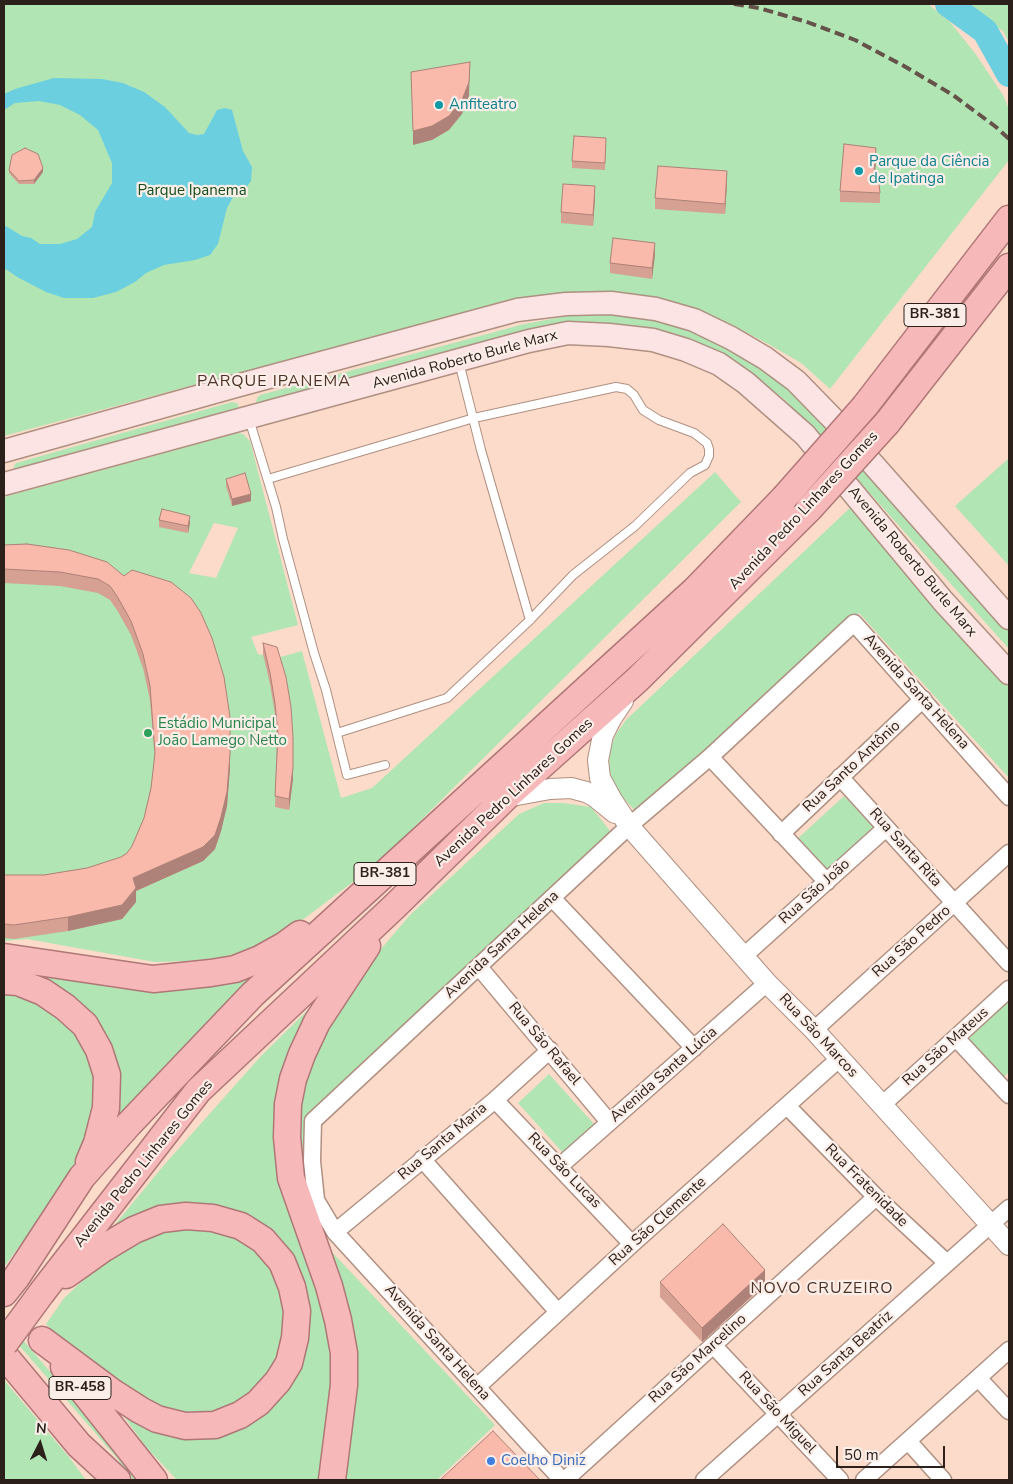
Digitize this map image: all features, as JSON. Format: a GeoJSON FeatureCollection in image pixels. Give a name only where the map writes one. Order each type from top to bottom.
{"type":"FeatureCollection","features":[{"type":"Feature","properties":{"kind":"highway","name":"Avenida Pedro Linhares Gomes"},"geometry":{"type":"LineString","coordinates":[[8,1290],[82,1177],[253,994],[695,590],[784,498],[865,406],[1008,222]]}},
{"type":"Feature","properties":{"kind":"highway","name":"Avenida Pedro Linhares Gomes"},"geometry":{"type":"LineString","coordinates":[[4,1344],[198,1091],[394,906],[506,797],[637,680],[810,510],[887,422],[1009,267]]}},
{"type":"Feature","properties":{"kind":"highway"},"geometry":{"type":"LineString","coordinates":[[4,957],[153,979],[235,969],[260,959],[285,945],[411,851]]}},
{"type":"Feature","properties":{"kind":"highway"},"geometry":{"type":"LineString","coordinates":[[332,1480],[344,1385],[344,1353],[329,1286],[291,1178],[287,1137],[288,1104],[293,1079],[317,1022],[394,906]]}},
{"type":"Feature","properties":{"kind":"highway"},"geometry":{"type":"LineString","coordinates":[[4,981],[18,982],[42,992],[65,1007],[85,1025],[99,1050],[107,1075],[106,1108],[97,1143],[82,1177]]}},
{"type":"Feature","properties":{"kind":"highway"},"geometry":{"type":"LineString","coordinates":[[42,1340],[112,1392],[157,1419],[185,1426],[215,1425],[240,1416],[258,1403],[278,1381],[289,1363],[295,1338],[298,1310],[292,1287],[282,1262],[263,1240],[241,1226],[213,1218],[186,1216],[161,1219],[134,1230],[104,1248],[43,1291]]}},
{"type":"Feature","properties":{"kind":"highway","name":"BR-458"},"geometry":{"type":"LineString","coordinates":[[8,1290],[42,1340],[154,1480]]}},
{"type":"Feature","properties":{"kind":"highway","name":"BR-458"},"geometry":{"type":"LineString","coordinates":[[4,1355],[79,1445],[117,1480]]}},
{"type":"Feature","properties":{"kind":"highway"},"geometry":{"type":"LineString","coordinates":[[79,1445],[100,1480]]}},
{"type":"Feature","properties":{"kind":"main road","name":"Avenida Roberto Burle Marx"},"geometry":{"type":"LineString","coordinates":[[4,451],[517,310],[541,306],[611,303],[656,309],[694,320],[731,338],[766,358],[796,381],[833,419],[1009,618]]}},
{"type":"Feature","properties":{"kind":"main road","name":"Avenida Roberto Burle Marx"},"geometry":{"type":"LineString","coordinates":[[5,480],[529,341],[568,333],[653,340],[686,350],[719,364],[746,383],[805,435],[943,601],[1009,674]]}},
{"type":"Feature","properties":{"kind":"main road"},"geometry":{"type":"LineString","coordinates":[[236,386],[248,417]]}},
{"type":"Feature","properties":{"kind":"street","name":"Avenida Santa Helena"},"geometry":{"type":"LineString","coordinates":[[563,1480],[335,1232],[316,1200],[312,1161],[313,1121],[629,826],[710,757],[854,623],[1009,797]]}},
{"type":"Feature","properties":{"kind":"street"},"geometry":{"type":"LineString","coordinates":[[629,826],[600,778],[598,760],[603,735],[610,720],[637,680]]}},
{"type":"Feature","properties":{"kind":"street","name":"Rua Santo Antônio"},"geometry":{"type":"LineString","coordinates":[[781,834],[923,700]]}},
{"type":"Feature","properties":{"kind":"street"},"geometry":{"type":"LineString","coordinates":[[710,757],[827,882]]}},
{"type":"Feature","properties":{"kind":"street","name":"Rua Santa Rita"},"geometry":{"type":"LineString","coordinates":[[840,777],[1009,963]]}},
{"type":"Feature","properties":{"kind":"street"},"geometry":{"type":"LineString","coordinates":[[506,797],[550,789],[571,788],[594,796],[629,826]]}},
{"type":"Feature","properties":{"kind":"street","name":"Rua São Marcos"},"geometry":{"type":"LineString","coordinates":[[629,826],[767,982],[840,1058],[1009,1245]]}},
{"type":"Feature","properties":{"kind":"street","name":"Rua São João"},"geometry":{"type":"LineString","coordinates":[[745,956],[886,828]]}},
{"type":"Feature","properties":{"kind":"street","name":"Rua São Pedro"},"geometry":{"type":"LineString","coordinates":[[814,1030],[1009,853]]}},
{"type":"Feature","properties":{"kind":"street"},"geometry":{"type":"LineString","coordinates":[[553,899],[694,1048]]}},
{"type":"Feature","properties":{"kind":"street","name":"Rua São Rafael"},"geometry":{"type":"LineString","coordinates":[[479,966],[609,1122]]}},
{"type":"Feature","properties":{"kind":"street","name":"Avenida Santa Lúcia"},"geometry":{"type":"LineString","coordinates":[[560,1166],[767,982]]}},
{"type":"Feature","properties":{"kind":"street","name":"Rua São Mateus"},"geometry":{"type":"LineString","coordinates":[[882,1105],[1009,989]]}},
{"type":"Feature","properties":{"kind":"street"},"geometry":{"type":"LineString","coordinates":[[956,1038],[1006,1084]]}},
{"type":"Feature","properties":{"kind":"street","name":"Rua Santa Maria"},"geometry":{"type":"LineString","coordinates":[[335,1232],[495,1100],[550,1050]]}},
{"type":"Feature","properties":{"kind":"street","name":"Rua São Clemente"},"geometry":{"type":"LineString","coordinates":[[477,1387],[632,1244],[840,1058]]}},
{"type":"Feature","properties":{"kind":"street","name":"Rua São Lucas"},"geometry":{"type":"LineString","coordinates":[[495,1100],[560,1166],[632,1244]]}},
{"type":"Feature","properties":{"kind":"street","name":"Rua Fratenidade"},"geometry":{"type":"LineString","coordinates":[[787,1106],[876,1197],[947,1263]]}},
{"type":"Feature","properties":{"kind":"street"},"geometry":{"type":"LineString","coordinates":[[422,1160],[558,1312]]}},
{"type":"Feature","properties":{"kind":"street","name":"Rua São Marcelino"},"geometry":{"type":"LineString","coordinates":[[563,1480],[876,1197]]}},
{"type":"Feature","properties":{"kind":"street","name":"Rua Santa Beatriz"},"geometry":{"type":"LineString","coordinates":[[704,1480],[1009,1208]]}},
{"type":"Feature","properties":{"kind":"street","name":"Rua São Miguel"},"geometry":{"type":"LineString","coordinates":[[714,1345],[840,1480]]}},
{"type":"Feature","properties":{"kind":"street"},"geometry":{"type":"LineString","coordinates":[[864,1480],[1009,1350]]}},
{"type":"Feature","properties":{"kind":"street"},"geometry":{"type":"LineString","coordinates":[[978,1378],[1009,1411]]}},
{"type":"Feature","properties":{"kind":"street"},"geometry":{"type":"LineString","coordinates":[[908,1442],[943,1480]]}},
{"type":"Feature","properties":{"kind":"lane"},"geometry":{"type":"LineString","coordinates":[[459,361],[481,450],[530,620]]}},
{"type":"Feature","properties":{"kind":"lane"},"geometry":{"type":"LineString","coordinates":[[268,479],[474,418],[616,387],[627,389],[634,395],[643,410],[659,420],[694,433],[707,443],[709,449],[709,456],[705,465],[690,473],[635,526],[573,575],[530,620],[447,698],[338,733]]}},
{"type":"Feature","properties":{"kind":"lane"},"geometry":{"type":"LineString","coordinates":[[248,417],[268,479],[314,653],[338,733],[347,776],[385,764]]}},
{"type":"Feature","properties":{"kind":"green space","name":"Parque Ipanema"},"geometry":{"type":"Polygon","coordinates":[[[4,4],[928,4],[950,22],[975,53],[1003,95],[1009,109],[1009,160],[830,389],[801,363],[728,323],[681,306],[630,294],[574,294],[518,301],[458,314],[4,436],[4,4]]]}},
{"type":"Feature","properties":{"kind":"green space"},"geometry":{"type":"Polygon","coordinates":[[[960,4],[1009,4],[1009,42],[1003,31],[960,4]]]}},
{"type":"Feature","properties":{"kind":"green space"},"geometry":{"type":"Polygon","coordinates":[[[611,313],[655,319],[691,330],[728,345],[791,390],[826,425],[1009,631],[1009,649],[785,400],[755,376],[610,325],[257,404],[256,402],[260,395],[524,324],[568,316],[611,313]]]}},
{"type":"Feature","properties":{"kind":"green space"},"geometry":{"type":"Polygon","coordinates":[[[232,402],[237,403],[240,409],[14,470],[16,463],[232,402]]]}},
{"type":"Feature","properties":{"kind":"green space"},"geometry":{"type":"Polygon","coordinates":[[[238,433],[243,434],[250,441],[298,625],[251,637],[258,654],[277,658],[302,651],[341,798],[372,788],[715,472],[741,502],[389,852],[361,876],[297,924],[251,949],[224,957],[155,962],[27,939],[4,941],[4,497],[238,433]],[[214,523],[189,573],[216,578],[238,528],[214,523]]]}},
{"type":"Feature","properties":{"kind":"green space"},"geometry":{"type":"Polygon","coordinates":[[[1009,458],[1009,566],[955,506],[1009,458]]]}},
{"type":"Feature","properties":{"kind":"green space"},"geometry":{"type":"Polygon","coordinates":[[[854,504],[1009,677],[1009,778],[859,613],[643,819],[623,798],[613,784],[609,767],[610,750],[616,734],[626,720],[854,504]]]}},
{"type":"Feature","properties":{"kind":"green space"},"geometry":{"type":"Polygon","coordinates":[[[844,796],[877,831],[829,876],[796,840],[844,796]]]}},
{"type":"Feature","properties":{"kind":"green space"},"geometry":{"type":"Polygon","coordinates":[[[544,803],[563,803],[591,807],[615,837],[304,1121],[308,1197],[332,1252],[495,1425],[437,1480],[345,1480],[352,1356],[299,1185],[292,1111],[334,1004],[410,915],[519,814],[544,803]]]}},
{"type":"Feature","properties":{"kind":"green space"},"geometry":{"type":"Polygon","coordinates":[[[263,966],[110,1132],[115,1071],[28,972],[120,989],[148,989],[263,966]]]}},
{"type":"Feature","properties":{"kind":"green space"},"geometry":{"type":"Polygon","coordinates":[[[4,993],[18,995],[40,1004],[61,1018],[77,1035],[89,1058],[96,1081],[92,1131],[69,1179],[4,1267],[4,993]]]}},
{"type":"Feature","properties":{"kind":"green space"},"geometry":{"type":"Polygon","coordinates":[[[1009,997],[1009,1072],[1001,1080],[963,1038],[1009,997]]]}},
{"type":"Feature","properties":{"kind":"green space"},"geometry":{"type":"Polygon","coordinates":[[[317,1001],[291,1052],[311,1257],[335,1354],[325,1480],[177,1480],[146,1447],[113,1401],[134,1416],[246,1422],[305,1309],[240,1216],[108,1233],[164,1165],[261,1056],[317,1001]]]}},
{"type":"Feature","properties":{"kind":"green space"},"geometry":{"type":"Polygon","coordinates":[[[549,1074],[595,1125],[563,1153],[518,1103],[549,1074]]]}},
{"type":"Feature","properties":{"kind":"green space"},"geometry":{"type":"Polygon","coordinates":[[[171,1225],[220,1228],[267,1258],[288,1310],[279,1358],[255,1394],[213,1415],[159,1412],[92,1371],[46,1324],[64,1298],[109,1257],[171,1225]]]}},
{"type":"Feature","properties":{"kind":"green space"},"geometry":{"type":"Polygon","coordinates":[[[4,1318],[120,1453],[140,1480],[133,1480],[116,1457],[4,1328],[4,1318]]]}},
{"type":"Feature","properties":{"kind":"green space"},"geometry":{"type":"Polygon","coordinates":[[[4,1380],[69,1457],[86,1480],[4,1480],[4,1380]]]}},
{"type":"Feature","properties":{"kind":"water"},"geometry":{"type":"Polygon","coordinates":[[[54,78],[102,79],[123,83],[144,92],[165,107],[189,133],[197,135],[204,134],[217,110],[225,108],[232,110],[243,151],[252,167],[251,181],[243,192],[233,197],[227,208],[218,244],[210,255],[195,260],[164,265],[146,273],[135,282],[116,292],[93,298],[64,298],[46,292],[4,268],[4,225],[40,244],[60,244],[77,239],[92,227],[95,212],[112,183],[112,163],[98,130],[80,115],[60,105],[39,101],[15,103],[4,110],[4,94],[54,78]]]}},
{"type":"Feature","properties":{"kind":"building","name":"Anfiteatro"},"geometry":{"type":"Polygon","coordinates":[[[470,62],[469,82],[462,100],[449,116],[432,126],[413,131],[411,72],[470,62]]]}},
{"type":"Feature","properties":{"kind":"building"},"geometry":{"type":"Polygon","coordinates":[[[574,136],[606,138],[605,163],[572,161],[574,136]]]}},
{"type":"Feature","properties":{"kind":"building","name":"Parque da Ciência de Ipatinga"},"geometry":{"type":"Polygon","coordinates":[[[844,144],[876,148],[874,173],[878,173],[880,193],[840,191],[844,144]]]}},
{"type":"Feature","properties":{"kind":"building"},"geometry":{"type":"Polygon","coordinates":[[[25,148],[38,154],[43,168],[34,180],[19,181],[9,170],[12,155],[25,148]]]}},
{"type":"Feature","properties":{"kind":"building"},"geometry":{"type":"Polygon","coordinates":[[[658,166],[727,171],[725,204],[655,198],[658,166]]]}},
{"type":"Feature","properties":{"kind":"building"},"geometry":{"type":"Polygon","coordinates":[[[563,184],[595,186],[593,215],[561,212],[563,184]]]}},
{"type":"Feature","properties":{"kind":"building"},"geometry":{"type":"Polygon","coordinates":[[[613,238],[655,243],[652,268],[610,263],[613,238]]]}},
{"type":"Feature","properties":{"kind":"building"},"geometry":{"type":"Polygon","coordinates":[[[245,473],[251,494],[232,499],[226,479],[245,473]]]}},
{"type":"Feature","properties":{"kind":"building"},"geometry":{"type":"Polygon","coordinates":[[[162,509],[190,516],[188,526],[159,520],[162,509]]]}},
{"type":"Feature","properties":{"kind":"building"},"geometry":{"type":"Polygon","coordinates":[[[27,544],[69,550],[107,562],[124,576],[132,570],[171,582],[191,598],[201,613],[212,638],[224,677],[230,717],[230,754],[227,792],[221,817],[215,835],[203,847],[133,878],[136,888],[122,905],[68,917],[14,925],[4,924],[4,875],[44,875],[87,868],[121,857],[127,853],[144,818],[151,788],[155,753],[150,686],[143,654],[131,621],[117,596],[110,586],[98,579],[60,572],[4,569],[4,545],[27,544]]]}},
{"type":"Feature","properties":{"kind":"building"},"geometry":{"type":"Polygon","coordinates":[[[263,643],[277,647],[286,677],[291,707],[293,768],[289,799],[275,796],[278,734],[275,703],[263,643]]]}},
{"type":"Feature","properties":{"kind":"building"},"geometry":{"type":"Polygon","coordinates":[[[723,1224],[765,1270],[702,1328],[660,1282],[723,1224]]]}},
{"type":"Feature","properties":{"kind":"building"},"geometry":{"type":"Polygon","coordinates":[[[493,1431],[540,1480],[440,1480],[493,1431]]]}},
{"type":"Feature","properties":{"kind":"waterway"},"geometry":{"type":"LineString","coordinates":[[948,4],[985,31],[1009,74]]}},
{"type":"Feature","properties":{"kind":"railway"},"geometry":{"type":"LineString","coordinates":[[734,4],[759,8],[807,22],[855,40],[953,95],[1009,139]]}},
{"type":"Feature","properties":{"kind":"place","name":"Anfiteatro"},"geometry":{"type":"Point","coordinates":[439,105]}},
{"type":"Feature","properties":{"kind":"place","name":"Parque da Ciência de Ipatinga"},"geometry":{"type":"Point","coordinates":[859,171]}},
{"type":"Feature","properties":{"kind":"place","name":"Estádio Municipal João Lamego Netto"},"geometry":{"type":"Point","coordinates":[148,733]}},
{"type":"Feature","properties":{"kind":"place","name":"Coelho Diniz"},"geometry":{"type":"Point","coordinates":[491,1461]}},
{"type":"Feature","properties":{"kind":"district","name":"PARQUE IPANEMA"},"geometry":{"type":"Point","coordinates":[274,382]}},
{"type":"Feature","properties":{"kind":"district","name":"NOVO CRUZEIRO"},"geometry":{"type":"Point","coordinates":[822,1289]}}]}
